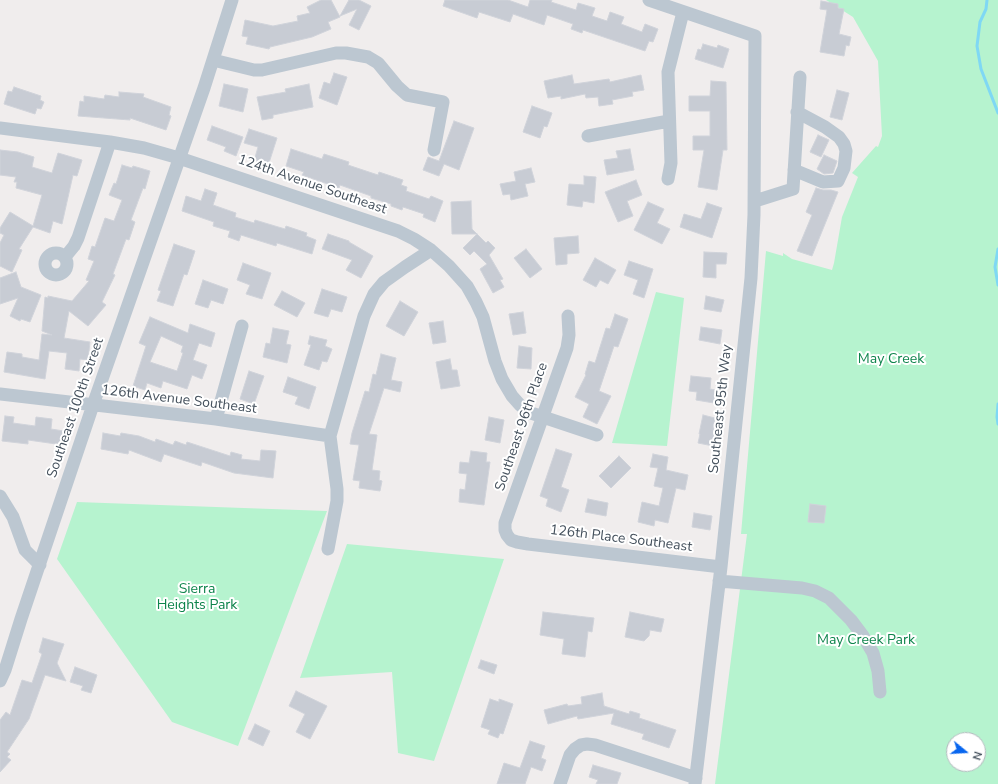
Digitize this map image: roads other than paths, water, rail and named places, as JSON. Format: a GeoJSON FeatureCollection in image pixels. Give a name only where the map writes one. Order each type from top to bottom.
{"type":"FeatureCollection","features":[{"type":"Feature","properties":{"kind":"street","name":"Southeast 100th Street"},"geometry":{"type":"LineString","coordinates":[[2,673],[213,60],[232,0]]}},
{"type":"Feature","properties":{"kind":"street"},"geometry":{"type":"LineString","coordinates":[[649,0],[683,12],[668,72],[671,163],[668,179]]}},
{"type":"Feature","properties":{"kind":"street","name":"Southeast 95th Way"},"geometry":{"type":"LineString","coordinates":[[683,12],[755,36],[754,201],[750,278],[721,567],[696,781]]}},
{"type":"Feature","properties":{"kind":"street"},"geometry":{"type":"LineString","coordinates":[[213,60],[254,70],[262,70],[336,53],[346,53],[368,57],[378,63],[397,86],[407,95],[443,102],[434,150]]}},
{"type":"Feature","properties":{"kind":"street"},"geometry":{"type":"LineString","coordinates":[[754,201],[792,188],[800,77]]}},
{"type":"Feature","properties":{"kind":"street"},"geometry":{"type":"LineString","coordinates":[[794,170],[823,182],[838,181],[844,168],[846,151],[844,144],[839,137],[825,127],[798,112]]}},
{"type":"Feature","properties":{"kind":"street"},"geometry":{"type":"LineString","coordinates":[[588,136],[669,121]]}},
{"type":"Feature","properties":{"kind":"street","name":"124th Avenue Southeast"},"geometry":{"type":"LineString","coordinates":[[0,128],[110,142],[144,148],[179,158],[398,231],[414,239],[431,250],[459,277],[476,302],[483,317],[495,361],[502,379],[512,396],[520,405],[531,413],[597,435]]}},
{"type":"Feature","properties":{"kind":"street"},"geometry":{"type":"LineString","coordinates":[[65,257],[74,246],[78,238],[110,142]]}},
{"type":"Feature","properties":{"kind":"street"},"geometry":{"type":"LineString","coordinates":[[328,549],[338,501],[330,436],[364,316],[374,294],[384,282],[405,266],[431,250]]}},
{"type":"Feature","properties":{"kind":"street","name":"Southeast 96th Place"},"geometry":{"type":"LineString","coordinates":[[517,542],[511,540],[507,535],[505,523],[567,348],[569,335],[568,316]]}},
{"type":"Feature","properties":{"kind":"street"},"geometry":{"type":"LineString","coordinates":[[216,419],[242,326]]}},
{"type":"Feature","properties":{"kind":"street","name":"126th Avenue Southeast"},"geometry":{"type":"LineString","coordinates":[[0,394],[216,419],[330,436]]}},
{"type":"Feature","properties":{"kind":"street"},"geometry":{"type":"LineString","coordinates":[[0,496],[13,517],[25,550],[40,565]]}},
{"type":"Feature","properties":{"kind":"street","name":"126th Place Southeast"},"geometry":{"type":"LineString","coordinates":[[517,542],[721,567]]}},
{"type":"Feature","properties":{"kind":"street"},"geometry":{"type":"LineString","coordinates":[[719,581],[802,588],[815,591],[829,598],[851,620],[873,653],[878,670],[880,692]]}},
{"type":"Feature","properties":{"kind":"street"},"geometry":{"type":"LineString","coordinates":[[560,784],[567,762],[575,749],[581,745],[595,745],[696,781]]}},
{"type":"Feature","properties":{"kind":"waterway","name":"May Creek"},"geometry":{"type":"LineString","coordinates":[[987,0],[986,9],[980,22],[977,46],[981,69],[998,113]]}},
{"type":"Feature","properties":{"kind":"waterway","name":"May Creek"},"geometry":{"type":"LineString","coordinates":[[998,249],[995,267],[998,285]]}},
{"type":"Feature","properties":{"kind":"waterway","name":"May Creek"},"geometry":{"type":"LineString","coordinates":[[998,404],[998,424]]}},
{"type":"Feature","properties":{"kind":"park label","name":"Sierra Heights Park"},"geometry":{"type":"Point","coordinates":[197,598]}},
{"type":"Feature","properties":{"kind":"park label","name":"May Creek Park"},"geometry":{"type":"Point","coordinates":[866,641]}}]}
